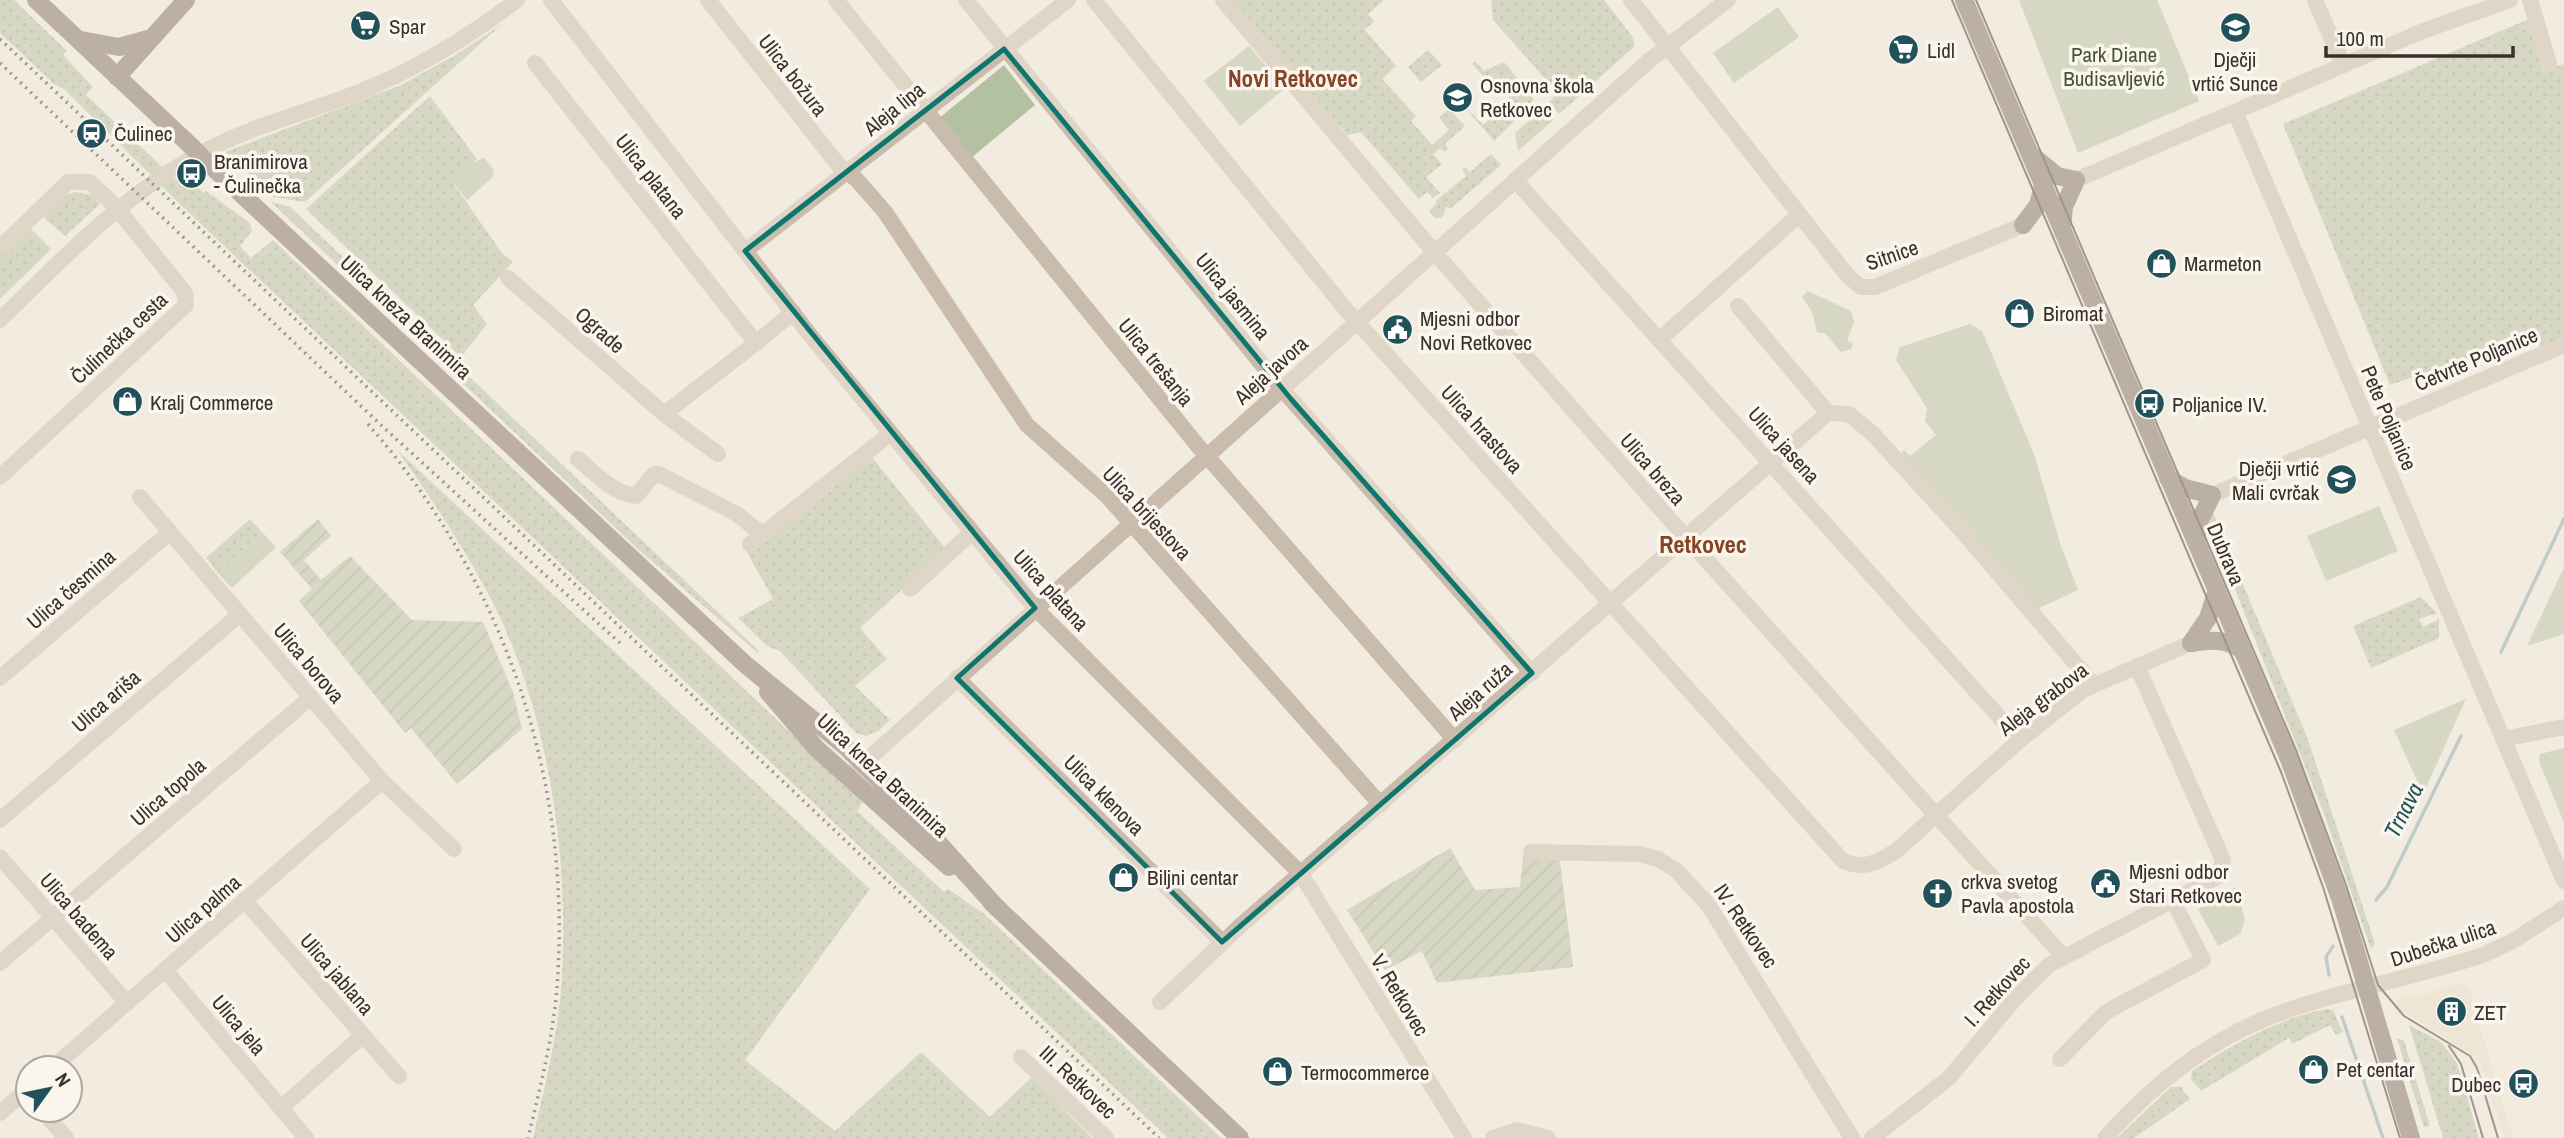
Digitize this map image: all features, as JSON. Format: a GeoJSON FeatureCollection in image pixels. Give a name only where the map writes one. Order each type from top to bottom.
{"type":"FeatureCollection","features":[{"type":"Feature","properties":{"kind":"main road","name":"Ulica kneza Branimira"},"geometry":{"type":"LineString","coordinates":[[36,0],[746,665],[829,730],[999,909]]}},
{"type":"Feature","properties":{"kind":"main road"},"geometry":{"type":"LineString","coordinates":[[117,77],[187,0]]}},
{"type":"Feature","properties":{"kind":"main road","name":"Dubrava"},"geometry":{"type":"LineString","coordinates":[[1964,0],[2243,651],[2317,832],[2368,988],[2411,1138]]}},
{"type":"Feature","properties":{"kind":"main road"},"geometry":{"type":"LineString","coordinates":[[77,39],[108,46],[129,46],[155,35]]}},
{"type":"Feature","properties":{"kind":"main road"},"geometry":{"type":"LineString","coordinates":[[2023,225],[2051,226],[2063,231],[2064,206],[2076,180],[2049,171],[2026,146]]}},
{"type":"Feature","properties":{"kind":"main road"},"geometry":{"type":"LineString","coordinates":[[2023,225],[2038,205],[2043,186]]}},
{"type":"Feature","properties":{"kind":"main road"},"geometry":{"type":"LineString","coordinates":[[2168,478],[2185,488],[2212,495],[2199,522],[2196,542]]}},
{"type":"Feature","properties":{"kind":"main road"},"geometry":{"type":"LineString","coordinates":[[2191,643],[2208,618],[2217,590]]}},
{"type":"Feature","properties":{"kind":"main road"},"geometry":{"type":"LineString","coordinates":[[2191,643],[2217,640],[2232,644],[2243,651]]}},
{"type":"Feature","properties":{"kind":"main road","name":"Ulica kneza Branimira"},"geometry":{"type":"LineString","coordinates":[[746,665],[816,748],[847,778],[999,909],[1240,1138]]}},
{"type":"Feature","properties":{"kind":"street"},"geometry":{"type":"LineString","coordinates":[[0,320],[84,237],[138,192],[169,171],[227,140],[399,75],[468,35],[517,0]]}},
{"type":"Feature","properties":{"kind":"street","name":"Ulica platana"},"geometry":{"type":"LineString","coordinates":[[551,0],[890,434],[1035,608],[1301,874]]}},
{"type":"Feature","properties":{"kind":"street","name":"Ulica božura"},"geometry":{"type":"LineString","coordinates":[[708,0],[816,137],[848,173]]}},
{"type":"Feature","properties":{"kind":"street","name":"Ulica trešanja"},"geometry":{"type":"LineString","coordinates":[[836,0],[1207,456],[1455,740]]}},
{"type":"Feature","properties":{"kind":"street","name":"Ulica jasmina"},"geometry":{"type":"LineString","coordinates":[[967,0],[1282,389],[1532,673]]}},
{"type":"Feature","properties":{"kind":"street","name":"Aleja lipa"},"geometry":{"type":"LineString","coordinates":[[745,251],[1068,0]]}},
{"type":"Feature","properties":{"kind":"street","name":"Ulica hrastova"},"geometry":{"type":"LineString","coordinates":[[1094,0],[1357,321],[1825,844],[1843,861],[1859,867]]}},
{"type":"Feature","properties":{"kind":"street","name":"Ulica breza"},"geometry":{"type":"LineString","coordinates":[[1223,0],[1434,251],[1686,538],[2063,956]]}},
{"type":"Feature","properties":{"kind":"street","name":"Sitnice"},"geometry":{"type":"LineString","coordinates":[[1631,0],[1799,215],[1852,281],[1861,287],[1875,287],[2023,225]]}},
{"type":"Feature","properties":{"kind":"street","name":"Aleja javora"},"geometry":{"type":"LineString","coordinates":[[847,778],[1666,46],[1728,0]]}},
{"type":"Feature","properties":{"kind":"street"},"geometry":{"type":"LineString","coordinates":[[2315,0],[2343,65]]}},
{"type":"Feature","properties":{"kind":"street"},"geometry":{"type":"LineString","coordinates":[[2076,180],[2236,114],[2423,31],[2510,0]]}},
{"type":"Feature","properties":{"kind":"street"},"geometry":{"type":"LineString","coordinates":[[2530,0],[2549,63]]}},
{"type":"Feature","properties":{"kind":"street","name":"Ulica platana"},"geometry":{"type":"LineString","coordinates":[[535,63],[756,343]]}},
{"type":"Feature","properties":{"kind":"street","name":"Pete Poljanice"},"geometry":{"type":"LineString","coordinates":[[2236,114],[2564,881]]}},
{"type":"Feature","properties":{"kind":"street","name":"Ulica brijestova"},"geometry":{"type":"LineString","coordinates":[[848,173],[885,212],[1027,425],[1094,484],[1381,805]]}},
{"type":"Feature","properties":{"kind":"street","name":"Ulica jasena"},"geometry":{"type":"LineString","coordinates":[[1515,180],[2020,740]]}},
{"type":"Feature","properties":{"kind":"street","name":"Čulinečka cesta"},"geometry":{"type":"LineString","coordinates":[[0,248],[68,182],[90,182],[108,198],[185,293],[186,305],[0,477]]}},
{"type":"Feature","properties":{"kind":"street"},"geometry":{"type":"LineString","coordinates":[[1660,339],[1799,215]]}},
{"type":"Feature","properties":{"kind":"street","name":"Ograde"},"geometry":{"type":"LineString","coordinates":[[508,278],[664,414],[718,454]]}},
{"type":"Feature","properties":{"kind":"street"},"geometry":{"type":"LineString","coordinates":[[1738,306],[1828,413],[1849,414],[1872,433],[1962,531],[2093,684]]}},
{"type":"Feature","properties":{"kind":"street"},"geometry":{"type":"LineString","coordinates":[[664,414],[793,312]]}},
{"type":"Feature","properties":{"kind":"street","name":"Četvrte Poljanice"},"geometry":{"type":"LineString","coordinates":[[2212,495],[2564,345]]}},
{"type":"Feature","properties":{"kind":"street","name":"Aleja ruža"},"geometry":{"type":"LineString","coordinates":[[1160,1002],[1222,942],[1828,413]]}},
{"type":"Feature","properties":{"kind":"street"},"geometry":{"type":"LineString","coordinates":[[578,459],[616,491],[628,495],[636,496],[654,474],[659,474],[737,514],[756,539],[890,434]]}},
{"type":"Feature","properties":{"kind":"street","name":"Ulica borova"},"geometry":{"type":"LineString","coordinates":[[140,497],[382,781],[454,849]]}},
{"type":"Feature","properties":{"kind":"street","name":"Ulica česmina"},"geometry":{"type":"LineString","coordinates":[[0,678],[170,532]]}},
{"type":"Feature","properties":{"kind":"street"},"geometry":{"type":"LineString","coordinates":[[910,589],[972,532]]}},
{"type":"Feature","properties":{"kind":"street","name":"Ulica ariša"},"geometry":{"type":"LineString","coordinates":[[0,820],[240,614]]}},
{"type":"Feature","properties":{"kind":"street","name":"Aleja grabova"},"geometry":{"type":"LineString","coordinates":[[1859,867],[1874,865],[1896,851],[2020,740],[2093,684],[2191,643]]}},
{"type":"Feature","properties":{"kind":"street","name":"I. Retkovec"},"geometry":{"type":"LineString","coordinates":[[1872,1138],[1949,1078],[2014,1000],[2063,956],[2219,876],[2223,860],[2137,666]]}},
{"type":"Feature","properties":{"kind":"street","name":"Ulica klenova"},"geometry":{"type":"LineString","coordinates":[[957,678],[1222,942]]}},
{"type":"Feature","properties":{"kind":"street","name":"Ulica topola"},"geometry":{"type":"LineString","coordinates":[[0,963],[311,697]]}},
{"type":"Feature","properties":{"kind":"street"},"geometry":{"type":"LineString","coordinates":[[2503,739],[2564,727]]}},
{"type":"Feature","properties":{"kind":"street","name":"Ulica palma"},"geometry":{"type":"LineString","coordinates":[[68,1054],[382,781]]}},
{"type":"Feature","properties":{"kind":"street","name":"IV. Retkovec"},"geometry":{"type":"LineString","coordinates":[[1531,852],[1640,854],[1658,859],[1676,870],[1709,906],[1852,1138]]}},
{"type":"Feature","properties":{"kind":"street","name":"Ulica badema"},"geometry":{"type":"LineString","coordinates":[[0,857],[127,1003]]}},
{"type":"Feature","properties":{"kind":"street","name":"V. Retkovec"},"geometry":{"type":"LineString","coordinates":[[1301,874],[1464,1138]]}},
{"type":"Feature","properties":{"kind":"street"},"geometry":{"type":"LineString","coordinates":[[2060,1059],[2106,1013],[2203,960],[2172,899]]}},
{"type":"Feature","properties":{"kind":"street","name":"Ulica jablana"},"geometry":{"type":"LineString","coordinates":[[244,900],[399,1076]]}},
{"type":"Feature","properties":{"kind":"street","name":"Dubečka ulica"},"geometry":{"type":"LineString","coordinates":[[2105,1138],[2158,1084],[2229,1036],[2293,1009],[2497,949],[2564,908]]}},
{"type":"Feature","properties":{"kind":"street","name":"Ulica jela"},"geometry":{"type":"LineString","coordinates":[[165,970],[306,1138]]}},
{"type":"Feature","properties":{"kind":"street"},"geometry":{"type":"LineString","coordinates":[[281,1108],[363,1035]]}},
{"type":"Feature","properties":{"kind":"street","name":"III. Retkovec"},"geometry":{"type":"LineString","coordinates":[[1021,1058],[1106,1138]]}},
{"type":"Feature","properties":{"kind":"street"},"geometry":{"type":"LineString","coordinates":[[0,1090],[6,1108]]}},
{"type":"Feature","properties":{"kind":"street"},"geometry":{"type":"LineString","coordinates":[[54,1124],[66,1138]]}},
{"type":"Feature","properties":{"kind":"street"},"geometry":{"type":"LineString","coordinates":[[1493,1138],[1517,1130],[1548,1138]]}},
{"type":"Feature","properties":{"kind":"highlighted area"},"geometry":{"type":"Polygon","coordinates":[[[1004,49],[1291,399],[1532,673],[1222,942],[957,678],[1035,608],[745,251],[1004,49]]]}},
{"type":"Feature","properties":{"kind":"green space"},"geometry":{"type":"Polygon","coordinates":[[[0,0],[14,0],[67,51],[63,55],[93,87],[86,95],[176,180],[184,175],[204,193],[206,191],[250,223],[252,231],[240,246],[251,258],[273,240],[863,802],[857,811],[944,892],[948,889],[983,913],[1221,1138],[1168,1138],[185,209],[64,89],[54,84],[0,33],[0,0]]]}},
{"type":"Feature","properties":{"kind":"green space"},"geometry":{"type":"Polygon","coordinates":[[[1232,0],[1384,0],[1368,14],[1374,21],[1365,30],[1396,66],[1382,79],[1416,116],[1411,121],[1432,145],[1449,130],[1439,117],[1449,109],[1465,126],[1445,144],[1448,149],[1444,152],[1440,148],[1433,154],[1442,164],[1426,177],[1440,193],[1433,198],[1427,192],[1419,199],[1361,132],[1347,135],[1341,127],[1338,129],[1232,0]]]}},
{"type":"Feature","properties":{"kind":"green space"},"geometry":{"type":"Polygon","coordinates":[[[1491,0],[1604,0],[1632,36],[1635,46],[1559,114],[1549,102],[1558,93],[1493,20],[1491,0]]]}},
{"type":"Feature","properties":{"kind":"green space","name":"Park Diane Budisavljević"},"geometry":{"type":"Polygon","coordinates":[[[2019,0],[2157,0],[2199,101],[2078,153],[2019,0]]]}},
{"type":"Feature","properties":{"kind":"green space"},"geometry":{"type":"Polygon","coordinates":[[[1778,7],[1799,37],[1734,83],[1713,53],[1778,7]]]}},
{"type":"Feature","properties":{"kind":"green space"},"geometry":{"type":"Polygon","coordinates":[[[2529,19],[2543,71],[2564,64],[2564,339],[2540,349],[2538,334],[2390,385],[2283,124],[2529,19]]]}},
{"type":"Feature","properties":{"kind":"green space"},"geometry":{"type":"Polygon","coordinates":[[[502,24],[305,202],[273,197],[225,152],[401,85],[459,53],[502,24]]]}},
{"type":"Feature","properties":{"kind":"green space"},"geometry":{"type":"Polygon","coordinates":[[[1249,46],[1285,88],[1240,126],[1204,81],[1249,46]]]}},
{"type":"Feature","properties":{"kind":"green space"},"geometry":{"type":"Polygon","coordinates":[[[1428,50],[1442,65],[1421,82],[1408,67],[1428,50]]]}},
{"type":"Feature","properties":{"kind":"green space"},"geometry":{"type":"Polygon","coordinates":[[[1475,61],[1484,71],[1504,62],[1533,98],[1531,105],[1494,141],[1459,100],[1483,125],[1511,100],[1489,74],[1485,78],[1472,64],[1475,61]]]}},
{"type":"Feature","properties":{"kind":"green space"},"geometry":{"type":"Polygon","coordinates":[[[1004,65],[1035,105],[971,158],[938,119],[1004,65]]]}},
{"type":"Feature","properties":{"kind":"green space"},"geometry":{"type":"Polygon","coordinates":[[[430,96],[477,159],[450,179],[502,253],[513,262],[473,305],[487,324],[461,357],[306,209],[430,96]]]}},
{"type":"Feature","properties":{"kind":"green space"},"geometry":{"type":"Polygon","coordinates":[[[1542,109],[1553,120],[1518,151],[1515,133],[1542,109]]]}},
{"type":"Feature","properties":{"kind":"green space"},"geometry":{"type":"Polygon","coordinates":[[[1491,154],[1501,165],[1450,209],[1447,206],[1442,218],[1435,218],[1429,211],[1437,203],[1435,201],[1466,176],[1462,170],[1465,167],[1470,172],[1491,154]]]}},
{"type":"Feature","properties":{"kind":"green space"},"geometry":{"type":"Polygon","coordinates":[[[484,158],[494,170],[492,178],[467,200],[450,179],[469,164],[484,158]]]}},
{"type":"Feature","properties":{"kind":"green space"},"geometry":{"type":"Polygon","coordinates":[[[75,192],[92,195],[100,204],[65,236],[43,217],[66,195],[75,192]]]}},
{"type":"Feature","properties":{"kind":"green space"},"geometry":{"type":"Polygon","coordinates":[[[271,202],[290,207],[758,650],[758,653],[639,550],[271,202]]]}},
{"type":"Feature","properties":{"kind":"green space"},"geometry":{"type":"Polygon","coordinates":[[[31,229],[51,249],[0,299],[0,256],[31,229]]]}},
{"type":"Feature","properties":{"kind":"green space"},"geometry":{"type":"Polygon","coordinates":[[[1808,291],[1851,311],[1854,322],[1847,341],[1853,343],[1851,349],[1841,352],[1826,334],[1817,332],[1812,312],[1802,297],[1808,291]]]}},
{"type":"Feature","properties":{"kind":"green space"},"geometry":{"type":"Polygon","coordinates":[[[1970,324],[1982,331],[2034,454],[2061,546],[2078,590],[2037,609],[1901,454],[1904,450],[1910,456],[1936,435],[1925,421],[1927,408],[1896,360],[1900,347],[1970,324]]]}},
{"type":"Feature","properties":{"kind":"green space"},"geometry":{"type":"Polygon","coordinates":[[[397,450],[870,889],[745,1060],[835,1131],[921,1052],[990,1117],[1032,1077],[1092,1138],[533,1138],[555,1037],[562,976],[562,882],[551,785],[528,690],[493,603],[448,525],[397,450]]]}},
{"type":"Feature","properties":{"kind":"green space"},"geometry":{"type":"Polygon","coordinates":[[[870,455],[946,549],[860,628],[887,659],[855,686],[890,720],[878,731],[866,736],[856,733],[780,651],[767,646],[738,618],[773,599],[747,552],[870,455]]]}},
{"type":"Feature","properties":{"kind":"green space"},"geometry":{"type":"Polygon","coordinates":[[[2379,506],[2398,551],[2326,581],[2307,536],[2379,506]]]}},
{"type":"Feature","properties":{"kind":"green space"},"geometry":{"type":"Polygon","coordinates":[[[2211,508],[2307,737],[2375,944],[2371,949],[2324,814],[2210,526],[2211,508]]]}},
{"type":"Feature","properties":{"kind":"green space"},"geometry":{"type":"Polygon","coordinates":[[[250,519],[262,532],[218,573],[206,558],[250,519]]]}},
{"type":"Feature","properties":{"kind":"green space"},"geometry":{"type":"Polygon","coordinates":[[[318,519],[331,536],[304,560],[321,580],[350,556],[412,620],[483,622],[513,692],[522,729],[457,784],[411,728],[405,733],[299,601],[312,589],[280,552],[318,519]]]}},
{"type":"Feature","properties":{"kind":"green space"},"geometry":{"type":"Polygon","coordinates":[[[262,532],[276,547],[232,588],[218,573],[262,532]]]}},
{"type":"Feature","properties":{"kind":"green space"},"geometry":{"type":"Polygon","coordinates":[[[2564,567],[2564,634],[2527,646],[2564,567]]]}},
{"type":"Feature","properties":{"kind":"green space"},"geometry":{"type":"Polygon","coordinates":[[[2421,597],[2437,613],[2419,619],[2423,627],[2439,619],[2439,638],[2371,668],[2353,626],[2421,597]]]}},
{"type":"Feature","properties":{"kind":"green space"},"geometry":{"type":"Polygon","coordinates":[[[2466,699],[2423,794],[2394,730],[2466,699]]]}},
{"type":"Feature","properties":{"kind":"green space"},"geometry":{"type":"Polygon","coordinates":[[[2564,748],[2564,823],[2539,761],[2540,754],[2564,748]]]}},
{"type":"Feature","properties":{"kind":"green space"},"geometry":{"type":"Polygon","coordinates":[[[1450,848],[1475,890],[1520,887],[1523,856],[1559,853],[1573,967],[1437,983],[1422,951],[1385,970],[1347,910],[1450,848]]]}},
{"type":"Feature","properties":{"kind":"green space"},"geometry":{"type":"Polygon","coordinates":[[[2236,887],[2245,920],[2240,934],[2218,946],[2198,909],[2236,887]]]}},
{"type":"Feature","properties":{"kind":"green space"},"geometry":{"type":"Polygon","coordinates":[[[2327,1009],[2333,1010],[2343,1032],[2336,1035],[2330,1025],[2292,1044],[2289,1038],[2201,1091],[2191,1079],[2192,1071],[2240,1042],[2274,1025],[2327,1009]]]}},
{"type":"Feature","properties":{"kind":"green space"},"geometry":{"type":"Polygon","coordinates":[[[2409,1025],[2441,1042],[2457,1063],[2479,1138],[2443,1138],[2409,1025]]]}},
{"type":"Feature","properties":{"kind":"green space"},"geometry":{"type":"Polygon","coordinates":[[[2397,1038],[2404,1041],[2430,1126],[2424,1127],[2397,1038]]]}},
{"type":"Feature","properties":{"kind":"green space"},"geometry":{"type":"Polygon","coordinates":[[[2171,1087],[2181,1087],[2190,1099],[2134,1138],[2117,1138],[2171,1087]]]}},
{"type":"Feature","properties":{"kind":"shaded area"},"geometry":{"type":"Polygon","coordinates":[[[2464,982],[2470,992],[2513,1138],[2504,1138],[2482,1067],[2474,1056],[2398,1008],[2396,1004],[2400,996],[2406,993],[2413,998],[2464,982]]]}},
{"type":"Feature","properties":{"kind":"waterway","name":"Trnava"},"geometry":{"type":"LineString","coordinates":[[2501,652],[2564,519]]}},
{"type":"Feature","properties":{"kind":"waterway","name":"Trnava"},"geometry":{"type":"LineString","coordinates":[[2376,900],[2387,887],[2461,736]]}},
{"type":"Feature","properties":{"kind":"waterway","name":"Trnava"},"geometry":{"type":"LineString","coordinates":[[2329,975],[2326,957],[2333,946]]}},
{"type":"Feature","properties":{"kind":"waterway","name":"Trnava"},"geometry":{"type":"LineString","coordinates":[[2342,1017],[2383,1138]]}},
{"type":"Feature","properties":{"kind":"tram line"},"geometry":{"type":"LineString","coordinates":[[1952,0],[2281,772],[2323,887],[2400,1138]]}},
{"type":"Feature","properties":{"kind":"tram line"},"geometry":{"type":"LineString","coordinates":[[1976,0],[2296,750],[2346,885],[2378,985],[2404,1016],[2470,1056],[2477,1068],[2498,1138]]}},
{"type":"Feature","properties":{"kind":"tram line"},"geometry":{"type":"LineString","coordinates":[[2449,1046],[2461,1064],[2483,1138]]}},
{"type":"Feature","properties":{"kind":"railway"},"geometry":{"type":"LineString","coordinates":[[0,39],[1159,1138]]}},
{"type":"Feature","properties":{"kind":"railway"},"geometry":{"type":"LineString","coordinates":[[0,63],[382,426],[621,644]]}},
{"type":"Feature","properties":{"kind":"railway"},"geometry":{"type":"LineString","coordinates":[[368,424],[416,485],[457,549],[492,616],[520,687],[540,759],[553,834],[559,910],[557,987],[549,1044],[528,1138]]}},
{"type":"Feature","properties":{"kind":"place","name":"Spar"},"geometry":{"type":"Point","coordinates":[366,26]}},
{"type":"Feature","properties":{"kind":"place","name":"Dječji vrtić Sunce"},"geometry":{"type":"Point","coordinates":[2235,27]}},
{"type":"Feature","properties":{"kind":"place","name":"Lidl"},"geometry":{"type":"Point","coordinates":[1904,50]}},
{"type":"Feature","properties":{"kind":"place","name":"Osnovna škola Retkovec"},"geometry":{"type":"Point","coordinates":[1457,97]}},
{"type":"Feature","properties":{"kind":"place","name":"Čulinec"},"geometry":{"type":"Point","coordinates":[91,133]}},
{"type":"Feature","properties":{"kind":"place","name":"Branimirova - Čulinečka"},"geometry":{"type":"Point","coordinates":[191,173]}},
{"type":"Feature","properties":{"kind":"place","name":"Marmeton"},"geometry":{"type":"Point","coordinates":[2161,263]}},
{"type":"Feature","properties":{"kind":"place","name":"Biromat"},"geometry":{"type":"Point","coordinates":[2020,313]}},
{"type":"Feature","properties":{"kind":"place","name":"Mjesni odbor Novi Retkovec"},"geometry":{"type":"Point","coordinates":[1397,330]}},
{"type":"Feature","properties":{"kind":"place","name":"Kralj Commerce"},"geometry":{"type":"Point","coordinates":[127,402]}},
{"type":"Feature","properties":{"kind":"place","name":"Poljanice IV."},"geometry":{"type":"Point","coordinates":[2149,404]}},
{"type":"Feature","properties":{"kind":"place","name":"Dječji vrtić Mali cvrčak"},"geometry":{"type":"Point","coordinates":[2342,480]}},
{"type":"Feature","properties":{"kind":"place","name":"Biljni centar"},"geometry":{"type":"Point","coordinates":[1124,877]}},
{"type":"Feature","properties":{"kind":"place","name":"Mjesni odbor Stari Retkovec"},"geometry":{"type":"Point","coordinates":[2106,883]}},
{"type":"Feature","properties":{"kind":"place","name":"crkva svetog Pavla apostola"},"geometry":{"type":"Point","coordinates":[1938,893]}},
{"type":"Feature","properties":{"kind":"place","name":"ZET"},"geometry":{"type":"Point","coordinates":[2451,1012]}},
{"type":"Feature","properties":{"kind":"place","name":"Pet centar"},"geometry":{"type":"Point","coordinates":[2313,1069]}},
{"type":"Feature","properties":{"kind":"place","name":"Termocommerce"},"geometry":{"type":"Point","coordinates":[1278,1072]}},
{"type":"Feature","properties":{"kind":"place","name":"Dubec"},"geometry":{"type":"Point","coordinates":[2524,1084]}},
{"type":"Feature","properties":{"kind":"district","name":"Novi Retkovec"},"geometry":{"type":"Point","coordinates":[1293,78]}},
{"type":"Feature","properties":{"kind":"district","name":"Retkovec"},"geometry":{"type":"Point","coordinates":[1703,544]}}]}
